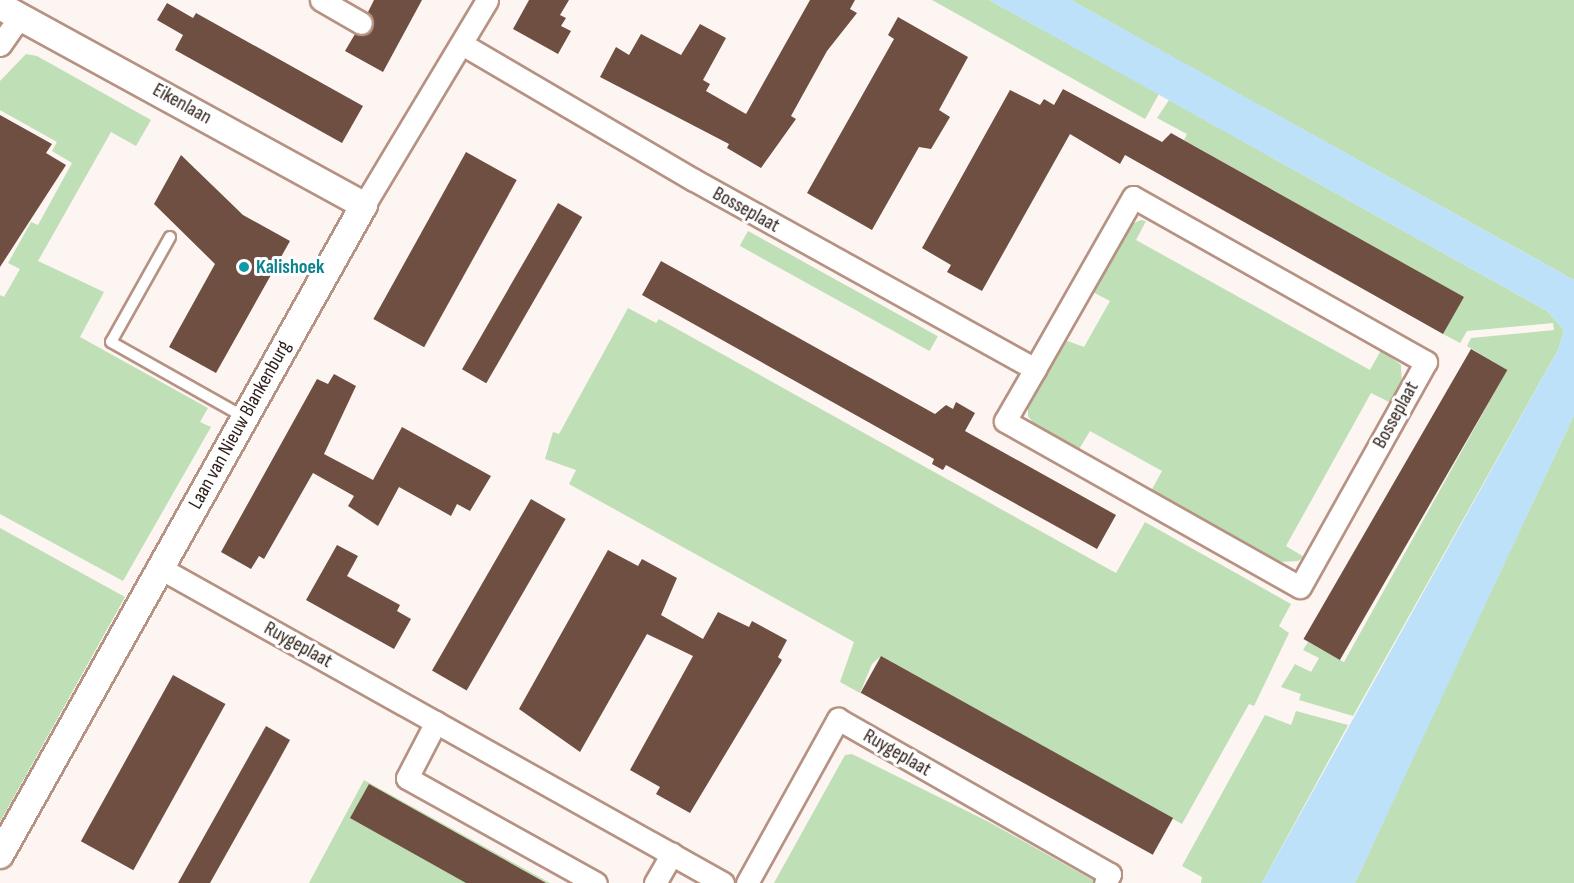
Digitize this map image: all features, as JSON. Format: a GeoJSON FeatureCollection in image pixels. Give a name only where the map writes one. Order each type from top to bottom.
{"type":"FeatureCollection","features":[{"type":"Feature","properties":{"kind":"street"},"geometry":{"type":"LineString","coordinates":[[321,0],[361,22]]}},
{"type":"Feature","properties":{"kind":"street","name":"Laan van Nieuw Blankenburg"},"geometry":{"type":"LineString","coordinates":[[0,855],[364,205],[487,0]]}},
{"type":"Feature","properties":{"kind":"street"},"geometry":{"type":"LineString","coordinates":[[0,45],[10,11]]}},
{"type":"Feature","properties":{"kind":"street","name":"Eikenlaan"},"geometry":{"type":"LineString","coordinates":[[10,11],[364,205]]}},
{"type":"Feature","properties":{"kind":"street","name":"Bosseplaat"},"geometry":{"type":"LineString","coordinates":[[462,44],[684,175],[1035,369]]}},
{"type":"Feature","properties":{"kind":"street","name":"Bosseplaat"},"geometry":{"type":"LineString","coordinates":[[1132,197],[1426,362],[1300,586],[1005,421],[1035,369],[1132,197]]}},
{"type":"Feature","properties":{"kind":"street","name":"Ruygeplaat"},"geometry":{"type":"LineString","coordinates":[[160,568],[723,883]]}},
{"type":"Feature","properties":{"kind":"street","name":"Ruygeplaat"},"geometry":{"type":"LineString","coordinates":[[747,883],[838,719],[1110,874],[1105,883]]}},
{"type":"Feature","properties":{"kind":"street"},"geometry":{"type":"LineString","coordinates":[[436,722],[407,778],[596,883]]}},
{"type":"Feature","properties":{"kind":"street"},"geometry":{"type":"LineString","coordinates":[[656,883],[672,853]]}},
{"type":"Feature","properties":{"kind":"lane"},"geometry":{"type":"LineString","coordinates":[[170,237],[111,342],[245,417]]}},
{"type":"Feature","properties":{"kind":"green space"},"geometry":{"type":"Polygon","coordinates":[[[932,0],[989,0],[1159,94],[1145,119],[932,0]]]}},
{"type":"Feature","properties":{"kind":"green space"},"geometry":{"type":"Polygon","coordinates":[[[1071,0],[1574,0],[1574,280],[1178,60],[1071,0]]]}},
{"type":"Feature","properties":{"kind":"green space"},"geometry":{"type":"Polygon","coordinates":[[[26,54],[37,56],[151,120],[136,146],[111,132],[38,261],[104,292],[80,337],[208,408],[200,422],[211,427],[123,581],[0,514],[0,295],[4,297],[20,269],[8,263],[31,222],[38,225],[72,163],[52,151],[57,142],[0,110],[0,81],[26,54]]]}},
{"type":"Feature","properties":{"kind":"green space"},"geometry":{"type":"Polygon","coordinates":[[[1169,100],[1547,311],[1564,330],[1559,348],[1353,716],[1299,700],[1301,694],[1281,687],[1295,664],[1311,672],[1319,658],[1303,650],[1308,642],[1344,662],[1507,370],[1467,346],[1471,338],[1554,330],[1553,323],[1467,331],[1460,343],[1443,334],[1463,297],[1184,140],[1187,134],[1157,118],[1169,100]]]}},
{"type":"Feature","properties":{"kind":"green space"},"geometry":{"type":"Polygon","coordinates":[[[1141,220],[1146,221],[1136,240],[1370,370],[1381,350],[1401,365],[1402,384],[1391,403],[1371,393],[1286,546],[1304,557],[1298,561],[1278,562],[1151,491],[1162,471],[1090,431],[1078,451],[1037,428],[1028,416],[1028,399],[1062,339],[1084,347],[1110,301],[1089,290],[1127,226],[1141,220]]]}},
{"type":"Feature","properties":{"kind":"green space"},"geometry":{"type":"Polygon","coordinates":[[[748,231],[938,336],[930,351],[740,246],[748,231]]]}},
{"type":"Feature","properties":{"kind":"green space"},"geometry":{"type":"Polygon","coordinates":[[[628,308],[656,323],[659,319],[1116,573],[1145,522],[1291,604],[1279,626],[1289,633],[1254,706],[1249,704],[1182,824],[881,656],[872,664],[860,693],[840,682],[854,642],[569,484],[576,470],[545,459],[553,432],[559,434],[628,308]]]}},
{"type":"Feature","properties":{"kind":"green space"},"geometry":{"type":"Polygon","coordinates":[[[1574,415],[1574,883],[1355,883],[1416,751],[1574,415]]]}},
{"type":"Feature","properties":{"kind":"green space"},"geometry":{"type":"Polygon","coordinates":[[[0,528],[125,597],[0,822],[0,528]]]}},
{"type":"Feature","properties":{"kind":"green space"},"geometry":{"type":"Polygon","coordinates":[[[1296,711],[1348,725],[1262,883],[1201,883],[1202,877],[1182,866],[1265,715],[1291,725],[1296,711]]]}},
{"type":"Feature","properties":{"kind":"green space"},"geometry":{"type":"Polygon","coordinates":[[[852,754],[989,822],[1098,883],[774,883],[845,755],[852,754]]]}},
{"type":"Feature","properties":{"kind":"green space"},"geometry":{"type":"Polygon","coordinates":[[[364,780],[550,883],[309,883],[364,780]]]}},
{"type":"Feature","properties":{"kind":"water"},"geometry":{"type":"Polygon","coordinates":[[[989,0],[1071,0],[1574,280],[1574,415],[1355,883],[1262,883],[1559,348],[1564,330],[1547,311],[989,0]]]}},
{"type":"Feature","properties":{"kind":"building"},"geometry":{"type":"Polygon","coordinates":[[[374,0],[422,0],[383,72],[345,51],[355,34],[372,30],[368,12],[374,0]]]}},
{"type":"Feature","properties":{"kind":"building"},"geometry":{"type":"Polygon","coordinates":[[[529,0],[569,0],[560,15],[566,18],[561,26],[571,31],[558,54],[513,29],[529,0]]]}},
{"type":"Feature","properties":{"kind":"building"},"geometry":{"type":"Polygon","coordinates":[[[810,0],[855,0],[850,9],[857,13],[827,51],[791,116],[796,119],[761,168],[727,148],[729,144],[600,77],[616,47],[629,55],[641,34],[681,55],[700,24],[726,38],[703,80],[710,84],[706,91],[746,114],[810,0]]]}},
{"type":"Feature","properties":{"kind":"building"},"geometry":{"type":"Polygon","coordinates":[[[167,3],[193,18],[196,13],[363,106],[342,143],[175,50],[183,35],[157,20],[167,3]]]}},
{"type":"Feature","properties":{"kind":"building"},"geometry":{"type":"Polygon","coordinates":[[[898,17],[968,57],[939,110],[950,117],[931,149],[919,147],[872,230],[807,193],[894,39],[888,35],[898,17]]]}},
{"type":"Feature","properties":{"kind":"building"},"geometry":{"type":"Polygon","coordinates":[[[1063,89],[1162,142],[1171,133],[1464,297],[1443,334],[1125,155],[1120,164],[1070,134],[982,291],[947,272],[951,265],[922,248],[1010,90],[1040,105],[1044,99],[1054,105],[1063,89]]]}},
{"type":"Feature","properties":{"kind":"building"},"geometry":{"type":"Polygon","coordinates":[[[0,115],[52,144],[46,153],[66,165],[0,267],[0,115]]]}},
{"type":"Feature","properties":{"kind":"building"},"geometry":{"type":"Polygon","coordinates":[[[466,152],[517,180],[424,347],[373,319],[466,152]]]}},
{"type":"Feature","properties":{"kind":"building","name":"Kalishoek"},"geometry":{"type":"Polygon","coordinates":[[[181,155],[243,215],[290,241],[216,373],[169,347],[215,264],[154,204],[181,155]]]}},
{"type":"Feature","properties":{"kind":"building"},"geometry":{"type":"Polygon","coordinates":[[[558,203],[582,217],[486,383],[462,369],[558,203]]]}},
{"type":"Feature","properties":{"kind":"building"},"geometry":{"type":"Polygon","coordinates":[[[661,261],[935,414],[946,405],[953,409],[956,402],[975,413],[965,431],[1116,515],[1097,549],[946,465],[943,470],[932,464],[934,459],[642,295],[661,261]]]}},
{"type":"Feature","properties":{"kind":"building"},"geometry":{"type":"Polygon","coordinates":[[[1471,349],[1507,370],[1340,660],[1304,639],[1471,349]]]}},
{"type":"Feature","properties":{"kind":"building"},"geometry":{"type":"Polygon","coordinates":[[[334,374],[356,386],[324,454],[373,480],[402,427],[491,476],[470,511],[457,504],[451,516],[399,487],[378,526],[348,506],[354,496],[313,473],[264,559],[259,556],[251,569],[221,552],[317,379],[328,384],[334,374]]]}},
{"type":"Feature","properties":{"kind":"building"},"geometry":{"type":"Polygon","coordinates":[[[531,499],[566,519],[467,690],[432,670],[531,499]]]}},
{"type":"Feature","properties":{"kind":"building"},"geometry":{"type":"Polygon","coordinates":[[[337,545],[358,556],[347,576],[400,605],[397,611],[411,619],[394,649],[306,600],[337,545]]]}},
{"type":"Feature","properties":{"kind":"building"},"geometry":{"type":"Polygon","coordinates":[[[608,550],[638,566],[642,559],[677,578],[661,615],[703,639],[718,612],[749,627],[752,621],[787,640],[778,657],[782,660],[690,813],[656,794],[660,787],[630,770],[693,656],[647,634],[580,752],[519,709],[608,550]]]}},
{"type":"Feature","properties":{"kind":"building"},"geometry":{"type":"Polygon","coordinates":[[[881,656],[1173,818],[1153,855],[861,693],[881,656]]]}},
{"type":"Feature","properties":{"kind":"building"},"geometry":{"type":"Polygon","coordinates":[[[173,675],[225,704],[133,870],[81,841],[173,675]]]}},
{"type":"Feature","properties":{"kind":"building"},"geometry":{"type":"Polygon","coordinates":[[[266,726],[290,740],[273,771],[210,883],[178,883],[266,726]]]}},
{"type":"Feature","properties":{"kind":"building"},"geometry":{"type":"Polygon","coordinates":[[[369,784],[546,883],[466,883],[350,818],[369,784]]]}},
{"type":"Feature","properties":{"kind":"place","name":"Kalishoek"},"geometry":{"type":"Point","coordinates":[244,267]}}]}
